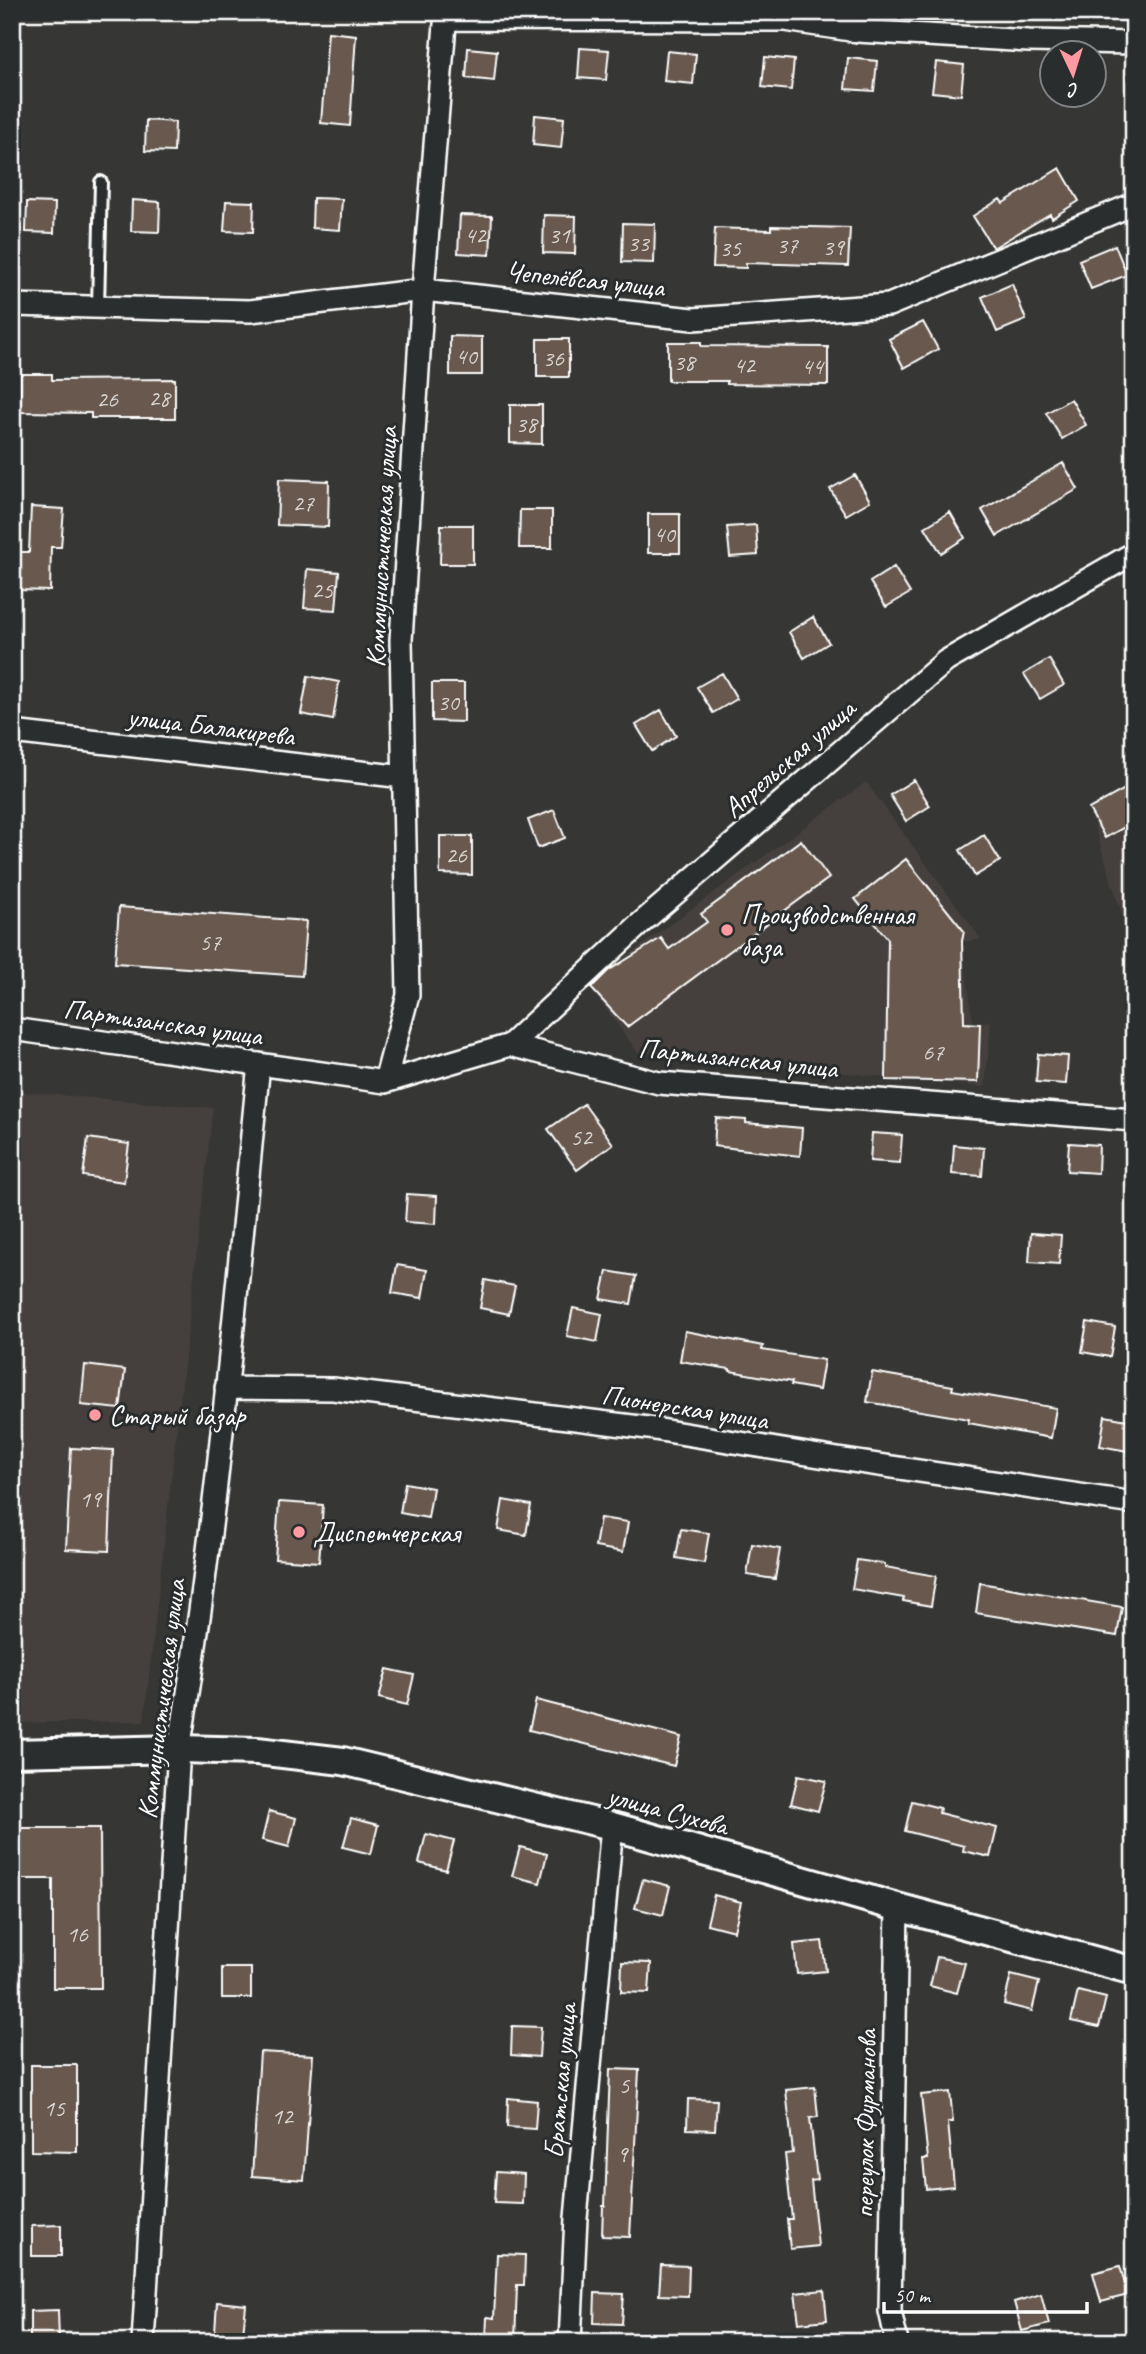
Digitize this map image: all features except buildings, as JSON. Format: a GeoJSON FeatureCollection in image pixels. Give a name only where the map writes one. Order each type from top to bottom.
{"type":"FeatureCollection","features":[{"type":"Feature","properties":{"kind":"street"},"geometry":{"type":"LineString","coordinates":[[446,16],[785,20],[856,32],[1029,41],[1134,43]]}},
{"type":"Feature","properties":{"kind":"street","name":"Коммунистическая улица"},"geometry":{"type":"LineString","coordinates":[[385,1082],[408,995],[401,640],[423,290],[446,16]]}},
{"type":"Feature","properties":{"kind":"street","name":"Чепелёвсая улица"},"geometry":{"type":"LineString","coordinates":[[12,305],[250,311],[423,290],[693,319],[889,305],[1134,204]]}},
{"type":"Feature","properties":{"kind":"street","name":"Апрельская улица"},"geometry":{"type":"LineString","coordinates":[[510,1045],[640,923],[946,660],[1134,553]]}},
{"type":"Feature","properties":{"kind":"street","name":"улица Балакирева"},"geometry":{"type":"LineString","coordinates":[[12,732],[404,777]]}},
{"type":"Feature","properties":{"kind":"street","name":"Партизанская улица"},"geometry":{"type":"LineString","coordinates":[[12,1029],[385,1082],[510,1045],[659,1083],[1134,1120]]}},
{"type":"Feature","properties":{"kind":"street","name":"Коммунистическая улица"},"geometry":{"type":"LineString","coordinates":[[143,2342],[179,1749],[191,1678],[226,1388],[259,1064]]}},
{"type":"Feature","properties":{"kind":"street","name":"Пионерская улица"},"geometry":{"type":"LineString","coordinates":[[226,1388],[333,1389],[593,1421],[1134,1503]]}},
{"type":"Feature","properties":{"kind":"street","name":"улица Сухова"},"geometry":{"type":"LineString","coordinates":[[12,1753],[179,1749],[257,1751],[343,1761],[612,1826],[897,1907],[1134,1970]]}},
{"type":"Feature","properties":{"kind":"street","name":"Братская улица"},"geometry":{"type":"LineString","coordinates":[[570,2342],[576,2218],[612,1826]]}},
{"type":"Feature","properties":{"kind":"street","name":"переулок Фурманова"},"geometry":{"type":"LineString","coordinates":[[897,1907],[890,2311],[897,2342]]}},
{"type":"Feature","properties":{"kind":"lane"},"geometry":{"type":"LineString","coordinates":[[98,307],[101,182]]}},
{"type":"Feature","properties":{"kind":"shaded area"},"geometry":{"type":"Polygon","coordinates":[[[866,782],[981,939],[962,942],[973,1023],[991,1021],[985,1087],[637,1052],[588,984],[866,782]]]}},
{"type":"Feature","properties":{"kind":"shaded area"},"geometry":{"type":"Polygon","coordinates":[[[1134,784],[1134,953],[1089,809],[1134,784]]]}},
{"type":"Feature","properties":{"kind":"shaded area","name":"Старый базар"},"geometry":{"type":"Polygon","coordinates":[[[12,1091],[213,1108],[144,1721],[12,1723],[12,1091]]]}},
{"type":"Feature","properties":{"kind":"place","name":"Производственная база"},"geometry":{"type":"Point","coordinates":[727,930]}},
{"type":"Feature","properties":{"kind":"place","name":"Старый базар"},"geometry":{"type":"Point","coordinates":[95,1415]}},
{"type":"Feature","properties":{"kind":"place","name":"Диспетчерская"},"geometry":{"type":"Point","coordinates":[299,1532]}}]}
